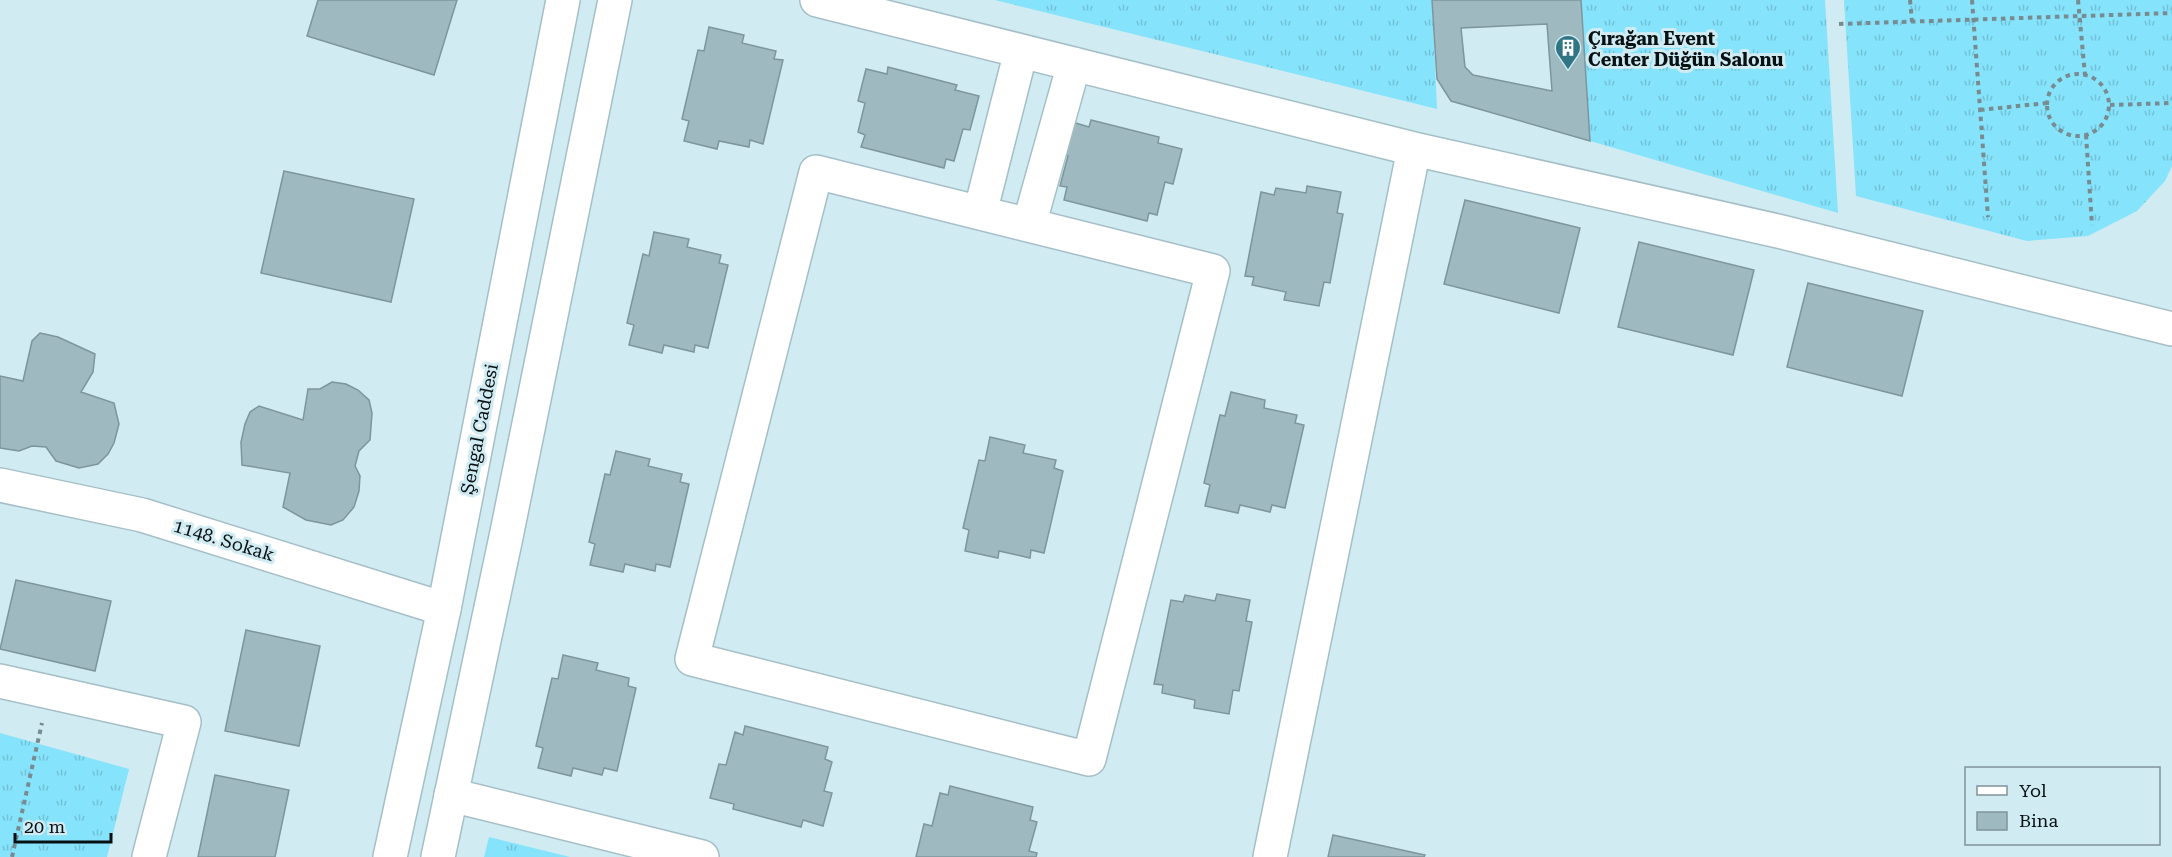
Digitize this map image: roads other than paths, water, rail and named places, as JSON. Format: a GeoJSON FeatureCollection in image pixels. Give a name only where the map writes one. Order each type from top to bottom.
{"type":"FeatureCollection","features":[{"type":"Feature","properties":{"kind":"street","name":"Şengal Caddesi"},"geometry":{"type":"LineString","coordinates":[[390,857],[444,609],[562,0]]}},
{"type":"Feature","properties":{"kind":"street"},"geometry":{"type":"LineString","coordinates":[[438,857],[615,0]]}},
{"type":"Feature","properties":{"kind":"street"},"geometry":{"type":"LineString","coordinates":[[817,0],[1414,149],[1782,232],[2171,327]]}},
{"type":"Feature","properties":{"kind":"street"},"geometry":{"type":"LineString","coordinates":[[980,213],[1021,51]]}},
{"type":"Feature","properties":{"kind":"street"},"geometry":{"type":"LineString","coordinates":[[1029,225],[1074,64]]}},
{"type":"Feature","properties":{"kind":"street"},"geometry":{"type":"LineString","coordinates":[[1270,857],[1414,149]]}},
{"type":"Feature","properties":{"kind":"street"},"geometry":{"type":"LineString","coordinates":[[816,172],[980,213],[1213,272],[1089,759],[692,659],[816,172]]}},
{"type":"Feature","properties":{"kind":"street","name":"1148. Sokak"},"geometry":{"type":"LineString","coordinates":[[0,485],[142,515],[444,609]]}},
{"type":"Feature","properties":{"kind":"street"},"geometry":{"type":"LineString","coordinates":[[0,681],[184,722],[149,857]]}},
{"type":"Feature","properties":{"kind":"street"},"geometry":{"type":"LineString","coordinates":[[451,795],[702,857]]}},
{"type":"Feature","properties":{"kind":"place","name":"Çırağan Event Center Düğün Salonu"},"geometry":{"type":"Point","coordinates":[1568,71]}}]}
